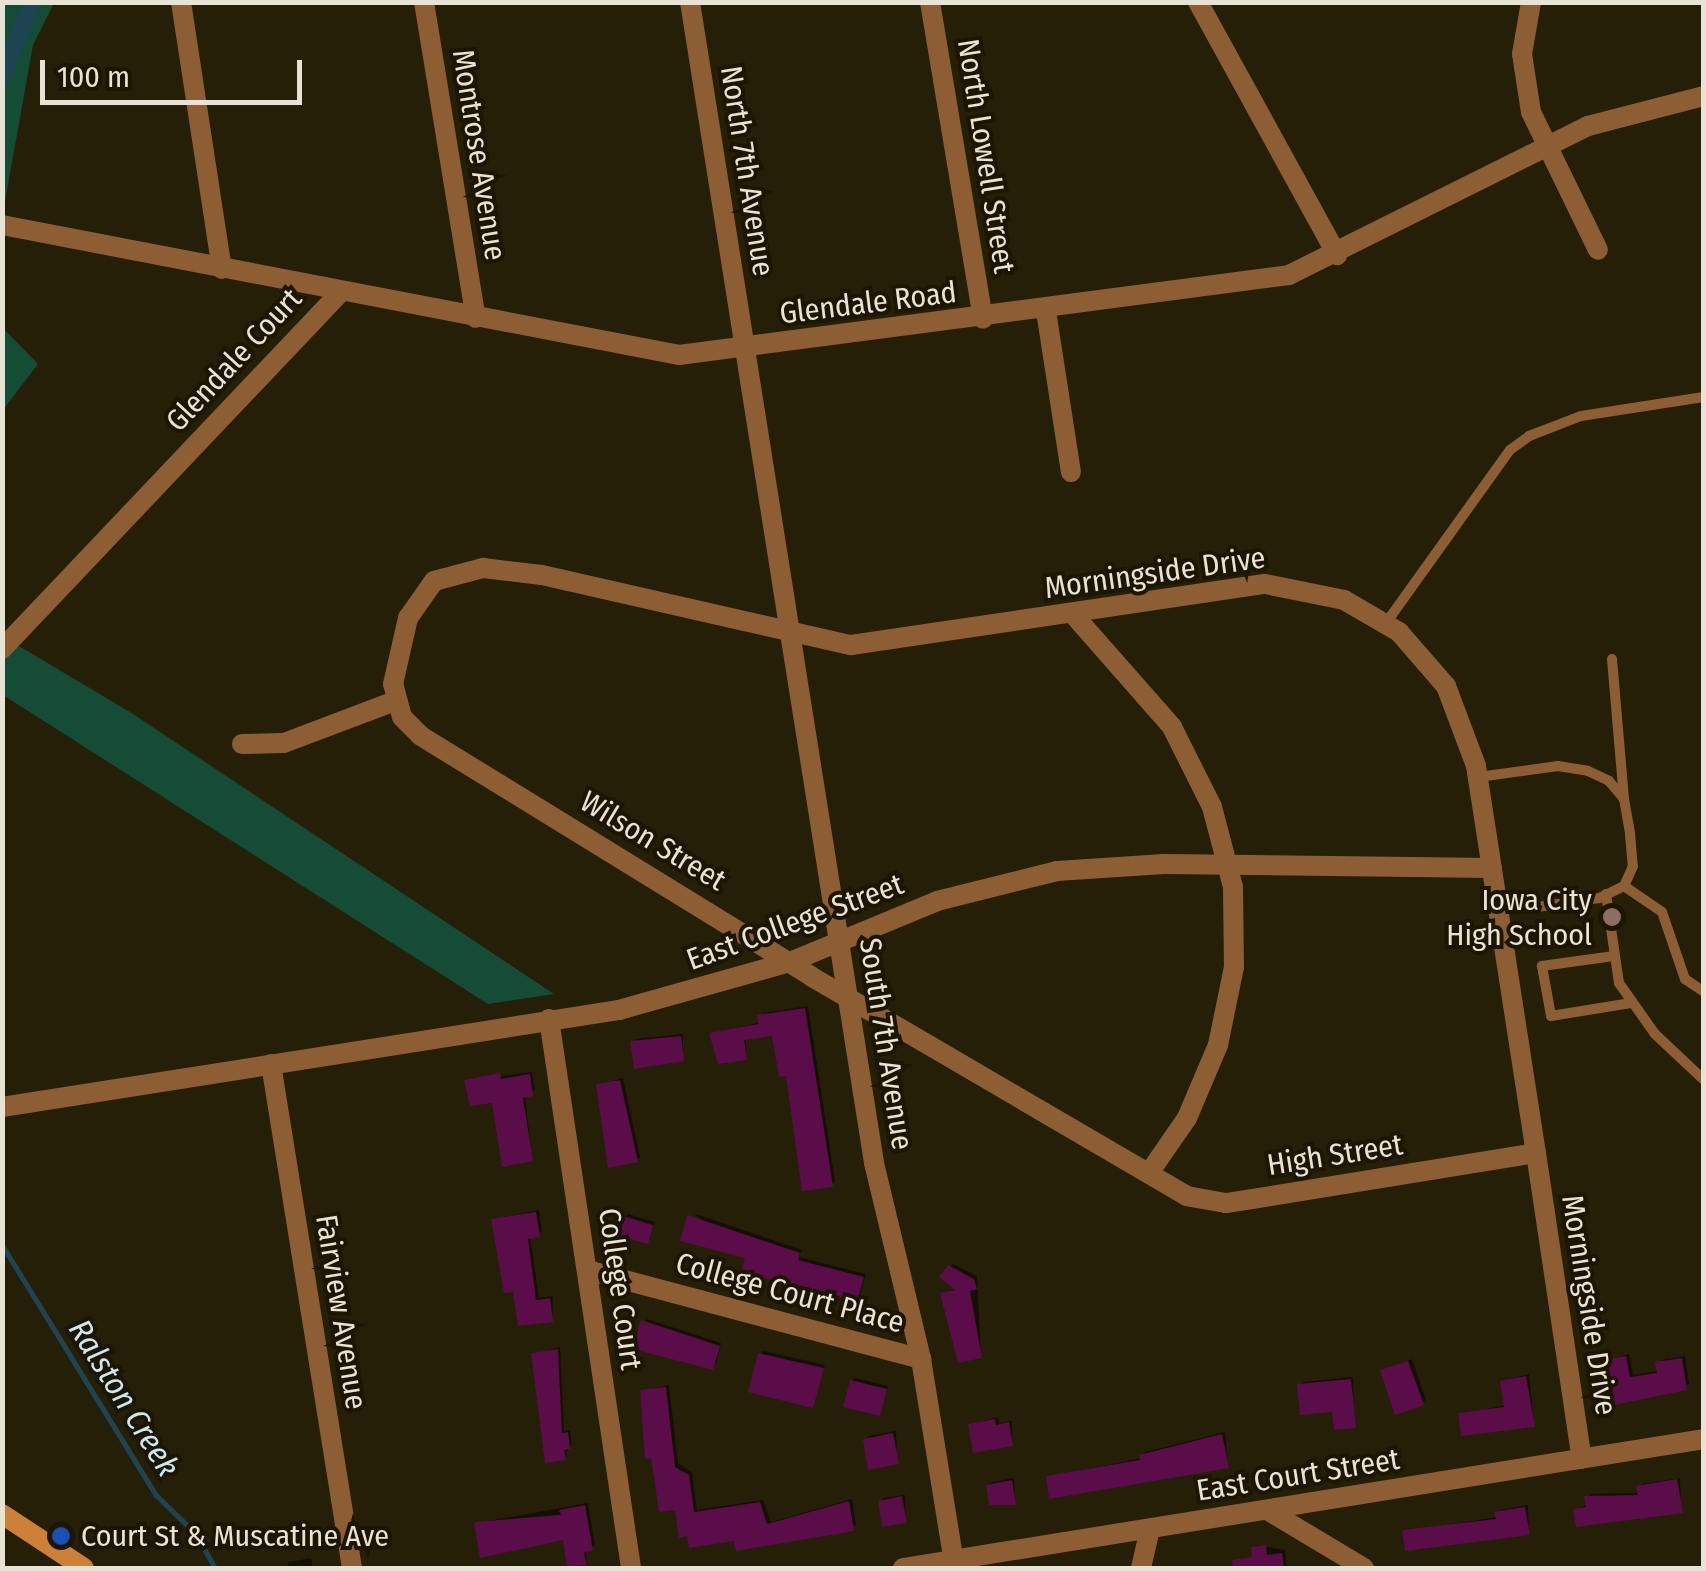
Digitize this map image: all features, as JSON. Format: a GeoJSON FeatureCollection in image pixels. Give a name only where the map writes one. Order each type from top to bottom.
{"type":"FeatureCollection","features":[{"type":"Feature","properties":{"kind":"main road"},"geometry":{"type":"LineString","coordinates":[[2,1514],[84,1568]]}},
{"type":"Feature","properties":{"kind":"street"},"geometry":{"type":"LineString","coordinates":[[181,2],[222,269]]}},
{"type":"Feature","properties":{"kind":"street","name":"Montrose Avenue"},"geometry":{"type":"LineString","coordinates":[[424,2],[476,318]]}},
{"type":"Feature","properties":{"kind":"street","name":"North 7th Avenue"},"geometry":{"type":"LineString","coordinates":[[690,2],[744,348]]}},
{"type":"Feature","properties":{"kind":"street","name":"North Lowell Street"},"geometry":{"type":"LineString","coordinates":[[930,2],[982,319]]}},
{"type":"Feature","properties":{"kind":"street"},"geometry":{"type":"LineString","coordinates":[[1198,2],[1336,255]]}},
{"type":"Feature","properties":{"kind":"street"},"geometry":{"type":"LineString","coordinates":[[1531,2],[1524,84],[1546,145],[1598,250]]}},
{"type":"Feature","properties":{"kind":"street","name":"Glendale Road"},"geometry":{"type":"LineString","coordinates":[[6,226],[646,352],[744,348],[1248,285],[1336,255],[1546,145],[1632,111],[1704,96]]}},
{"type":"Feature","properties":{"kind":"street","name":"Glendale Court"},"geometry":{"type":"LineString","coordinates":[[2,649],[341,292]]}},
{"type":"Feature","properties":{"kind":"street"},"geometry":{"type":"LineString","coordinates":[[1046,311],[1071,472]]}},
{"type":"Feature","properties":{"kind":"street","name":"South 7th Avenue"},"geometry":{"type":"LineString","coordinates":[[744,348],[874,1163],[921,1359],[954,1564]]}},
{"type":"Feature","properties":{"kind":"street","name":"Morningside Drive"},"geometry":{"type":"LineString","coordinates":[[395,702],[394,669],[408,618],[434,581],[457,572],[542,574],[791,632],[885,644],[1265,584],[1318,591],[1386,623],[1446,686],[1478,777],[1582,1459]]}},
{"type":"Feature","properties":{"kind":"street"},"geometry":{"type":"LineString","coordinates":[[1072,613],[1172,726],[1212,807],[1230,865],[1234,967],[1218,1045],[1186,1118],[1149,1173]]}},
{"type":"Feature","properties":{"kind":"street"},"geometry":{"type":"LineString","coordinates":[[242,744],[284,744],[395,702]]}},
{"type":"Feature","properties":{"kind":"street","name":"Wilson Street"},"geometry":{"type":"LineString","coordinates":[[395,702],[420,736],[790,962],[1149,1173]]}},
{"type":"Feature","properties":{"kind":"street","name":"East College Street"},"geometry":{"type":"LineString","coordinates":[[2,1107],[684,994],[790,962],[938,900],[1042,874],[1110,865],[1492,868]]}},
{"type":"Feature","properties":{"kind":"street","name":"College Court"},"geometry":{"type":"LineString","coordinates":[[549,1019],[631,1568]]}},
{"type":"Feature","properties":{"kind":"street","name":"Fairview Avenue"},"geometry":{"type":"LineString","coordinates":[[271,1064],[352,1568]]}},
{"type":"Feature","properties":{"kind":"street","name":"High Street"},"geometry":{"type":"LineString","coordinates":[[1149,1173],[1187,1196],[1226,1202],[1536,1153]]}},
{"type":"Feature","properties":{"kind":"street","name":"College Court Place"},"geometry":{"type":"LineString","coordinates":[[586,1270],[921,1359]]}},
{"type":"Feature","properties":{"kind":"street","name":"East Court Street"},"geometry":{"type":"LineString","coordinates":[[903,1568],[954,1564],[1704,1439]]}},
{"type":"Feature","properties":{"kind":"street"},"geometry":{"type":"LineString","coordinates":[[1267,1510],[1364,1568]]}},
{"type":"Feature","properties":{"kind":"street"},"geometry":{"type":"LineString","coordinates":[[1141,1568],[1150,1530]]}},
{"type":"Feature","properties":{"kind":"lane"},"geometry":{"type":"LineString","coordinates":[[1386,623],[1510,450],[1529,436],[1581,416],[1704,397]]}},
{"type":"Feature","properties":{"kind":"lane"},"geometry":{"type":"LineString","coordinates":[[1496,892],[1530,908],[1606,894],[1624,886],[1633,866],[1612,659]]}},
{"type":"Feature","properties":{"kind":"lane"},"geometry":{"type":"LineString","coordinates":[[1478,777],[1558,766],[1588,770],[1609,781],[1624,799]]}},
{"type":"Feature","properties":{"kind":"lane"},"geometry":{"type":"LineString","coordinates":[[1624,886],[1662,912],[1685,979],[1701,985]]}},
{"type":"Feature","properties":{"kind":"lane"},"geometry":{"type":"LineString","coordinates":[[1606,894],[1614,956],[1631,1003],[1704,1080]]}},
{"type":"Feature","properties":{"kind":"lane"},"geometry":{"type":"LineString","coordinates":[[1614,956],[1542,966],[1551,1016],[1631,1003]]}},
{"type":"Feature","properties":{"kind":"green space"},"geometry":{"type":"Polygon","coordinates":[[[2,3],[54,3],[33,45],[4,207],[2,3]]]}},
{"type":"Feature","properties":{"kind":"green space"},"geometry":{"type":"Polygon","coordinates":[[[2,327],[38,364],[3,410],[2,410],[2,327]]]}},
{"type":"Feature","properties":{"kind":"green space"},"geometry":{"type":"Polygon","coordinates":[[[2,636],[130,712],[554,994],[488,1004],[3,695],[2,636]]]}},
{"type":"Feature","properties":{"kind":"water"},"geometry":{"type":"Polygon","coordinates":[[[22,3],[41,3],[3,96],[3,53],[22,3]]]}},
{"type":"Feature","properties":{"kind":"building"},"geometry":{"type":"Polygon","coordinates":[[[805,1008],[833,1187],[802,1191],[786,1076],[779,1077],[772,1036],[744,1040],[747,1060],[718,1064],[709,1033],[758,1024],[757,1015],[805,1008]]]}},
{"type":"Feature","properties":{"kind":"building"},"geometry":{"type":"Polygon","coordinates":[[[681,1036],[684,1061],[634,1069],[630,1041],[681,1036]]]}},
{"type":"Feature","properties":{"kind":"building"},"geometry":{"type":"Polygon","coordinates":[[[500,1073],[501,1079],[530,1074],[533,1096],[523,1098],[533,1161],[502,1167],[492,1103],[470,1106],[464,1080],[500,1073]]]}},
{"type":"Feature","properties":{"kind":"building"},"geometry":{"type":"Polygon","coordinates":[[[620,1080],[638,1162],[608,1168],[596,1084],[620,1080]]]}},
{"type":"Feature","properties":{"kind":"building"},"geometry":{"type":"Polygon","coordinates":[[[536,1212],[540,1237],[528,1239],[536,1300],[550,1298],[553,1322],[518,1326],[513,1292],[504,1293],[491,1219],[536,1212]]]}},
{"type":"Feature","properties":{"kind":"building"},"geometry":{"type":"Polygon","coordinates":[[[687,1215],[800,1253],[798,1260],[864,1277],[857,1302],[741,1272],[745,1258],[680,1241],[687,1215]]]}},
{"type":"Feature","properties":{"kind":"building"},"geometry":{"type":"Polygon","coordinates":[[[623,1216],[653,1225],[648,1244],[617,1235],[623,1216]]]}},
{"type":"Feature","properties":{"kind":"building"},"geometry":{"type":"Polygon","coordinates":[[[948,1265],[974,1279],[977,1289],[970,1291],[982,1358],[958,1363],[940,1293],[955,1290],[939,1277],[948,1265]]]}},
{"type":"Feature","properties":{"kind":"building"},"geometry":{"type":"Polygon","coordinates":[[[641,1320],[720,1346],[713,1370],[633,1349],[641,1320]]]}},
{"type":"Feature","properties":{"kind":"building"},"geometry":{"type":"Polygon","coordinates":[[[558,1349],[562,1433],[568,1432],[570,1449],[564,1450],[566,1460],[545,1463],[531,1353],[558,1349]]]}},
{"type":"Feature","properties":{"kind":"building"},"geometry":{"type":"Polygon","coordinates":[[[758,1353],[824,1368],[813,1408],[748,1392],[758,1353]]]}},
{"type":"Feature","properties":{"kind":"building"},"geometry":{"type":"Polygon","coordinates":[[[1626,1356],[1630,1377],[1657,1373],[1655,1362],[1682,1358],[1687,1390],[1609,1406],[1602,1360],[1626,1356]]]}},
{"type":"Feature","properties":{"kind":"building"},"geometry":{"type":"Polygon","coordinates":[[[1408,1361],[1424,1405],[1395,1415],[1380,1370],[1408,1361]]]}},
{"type":"Feature","properties":{"kind":"building"},"geometry":{"type":"Polygon","coordinates":[[[1526,1376],[1535,1427],[1461,1436],[1458,1413],[1504,1407],[1500,1381],[1526,1376]]]}},
{"type":"Feature","properties":{"kind":"building"},"geometry":{"type":"Polygon","coordinates":[[[1351,1379],[1356,1428],[1334,1430],[1332,1412],[1300,1415],[1297,1384],[1351,1379]]]}},
{"type":"Feature","properties":{"kind":"building"},"geometry":{"type":"Polygon","coordinates":[[[850,1380],[887,1389],[880,1416],[843,1407],[850,1380]]]}},
{"type":"Feature","properties":{"kind":"building"},"geometry":{"type":"Polygon","coordinates":[[[666,1387],[675,1467],[689,1475],[694,1512],[760,1502],[767,1524],[849,1501],[854,1531],[736,1551],[734,1541],[689,1548],[687,1536],[679,1538],[675,1510],[659,1512],[651,1458],[645,1459],[640,1390],[666,1387]]]}},
{"type":"Feature","properties":{"kind":"building"},"geometry":{"type":"Polygon","coordinates":[[[995,1419],[996,1425],[1009,1422],[1013,1446],[973,1453],[968,1424],[995,1419]]]}},
{"type":"Feature","properties":{"kind":"building"},"geometry":{"type":"Polygon","coordinates":[[[893,1433],[899,1464],[868,1470],[863,1439],[893,1433]]]}},
{"type":"Feature","properties":{"kind":"building"},"geometry":{"type":"Polygon","coordinates":[[[1222,1434],[1229,1468],[1049,1499],[1046,1476],[1140,1460],[1139,1455],[1222,1434]]]}},
{"type":"Feature","properties":{"kind":"building"},"geometry":{"type":"Polygon","coordinates":[[[1677,1479],[1683,1513],[1576,1527],[1573,1509],[1586,1507],[1584,1496],[1638,1495],[1636,1486],[1677,1479]]]}},
{"type":"Feature","properties":{"kind":"building"},"geometry":{"type":"Polygon","coordinates":[[[1012,1480],[1016,1505],[989,1505],[986,1485],[1012,1480]]]}},
{"type":"Feature","properties":{"kind":"building"},"geometry":{"type":"Polygon","coordinates":[[[902,1496],[907,1523],[882,1527],[878,1501],[902,1496]]]}},
{"type":"Feature","properties":{"kind":"building"},"geometry":{"type":"Polygon","coordinates":[[[585,1505],[593,1551],[584,1552],[586,1565],[567,1567],[563,1540],[480,1558],[474,1522],[561,1515],[559,1510],[585,1505]]]}},
{"type":"Feature","properties":{"kind":"building"},"geometry":{"type":"Polygon","coordinates":[[[1525,1507],[1530,1535],[1405,1551],[1402,1530],[1496,1519],[1494,1512],[1525,1507]]]}},
{"type":"Feature","properties":{"kind":"building"},"geometry":{"type":"Polygon","coordinates":[[[1266,1545],[1267,1555],[1282,1553],[1284,1568],[1233,1568],[1232,1560],[1252,1557],[1251,1547],[1266,1545]]]}},
{"type":"Feature","properties":{"kind":"waterway","name":"Ralston Creek"},"geometry":{"type":"LineString","coordinates":[[2,1245],[156,1495],[195,1533],[215,1568]]}},
{"type":"Feature","properties":{"kind":"place","name":"Iowa City High School"},"geometry":{"type":"Point","coordinates":[1612,917]}},
{"type":"Feature","properties":{"kind":"place","name":"Court St & Muscatine Ave"},"geometry":{"type":"Point","coordinates":[61,1536]}}]}
